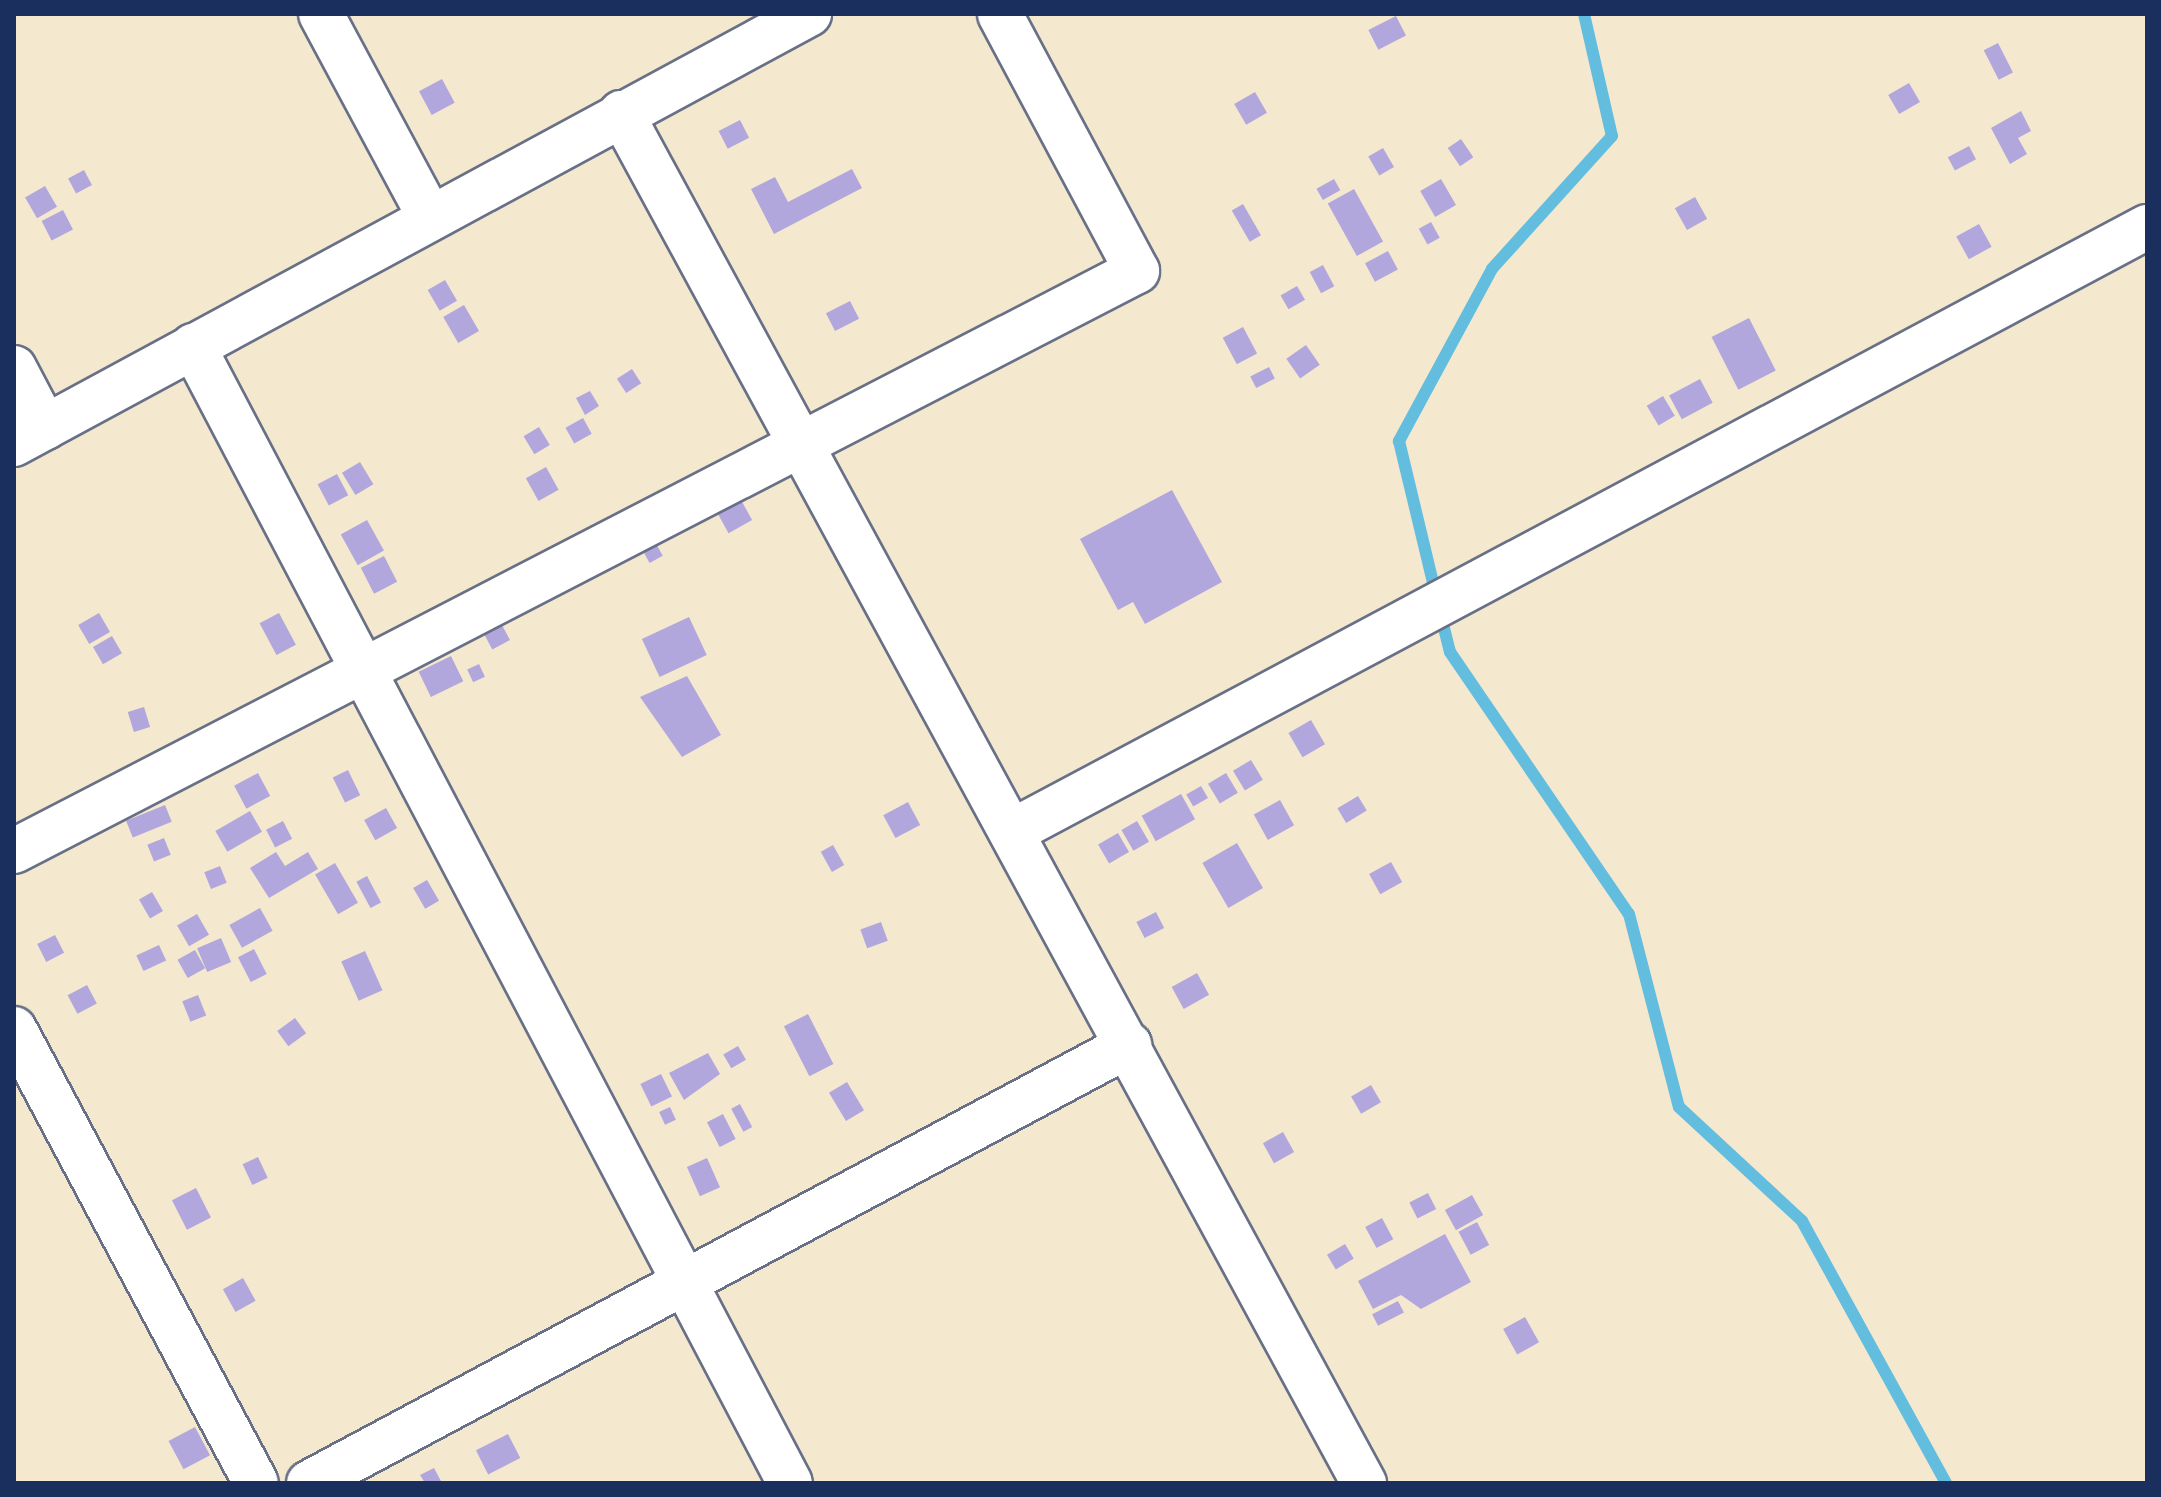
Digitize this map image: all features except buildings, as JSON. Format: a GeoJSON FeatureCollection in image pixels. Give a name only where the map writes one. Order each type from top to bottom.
{"type":"FeatureCollection","features":[{"type":"Feature","properties":{"kind":"street"},"geometry":{"type":"LineString","coordinates":[[321,14],[430,217]]}},
{"type":"Feature","properties":{"kind":"street"},"geometry":{"type":"LineString","coordinates":[[14,368],[30,435],[809,14]]}},
{"type":"Feature","properties":{"kind":"street"},"geometry":{"type":"LineString","coordinates":[[14,851],[800,441],[1137,271],[1000,14]]}},
{"type":"Feature","properties":{"kind":"street"},"geometry":{"type":"LineString","coordinates":[[621,113],[1364,1483]]}},
{"type":"Feature","properties":{"kind":"street"},"geometry":{"type":"LineString","coordinates":[[1013,831],[2147,227]]}},
{"type":"Feature","properties":{"kind":"street"},"geometry":{"type":"LineString","coordinates":[[193,346],[359,671],[790,1483]]}},
{"type":"Feature","properties":{"kind":"street"},"geometry":{"type":"LineString","coordinates":[[14,1029],[256,1483]]}},
{"type":"Feature","properties":{"kind":"street"},"geometry":{"type":"LineString","coordinates":[[309,1483],[1129,1045]]}},
{"type":"Feature","properties":{"kind":"waterway"},"geometry":{"type":"LineString","coordinates":[[1584,14],[1612,136],[1492,269],[1399,441],[1438,604],[1450,652],[1629,914],[1679,1107],[1802,1221],[1946,1483]]}}]}
